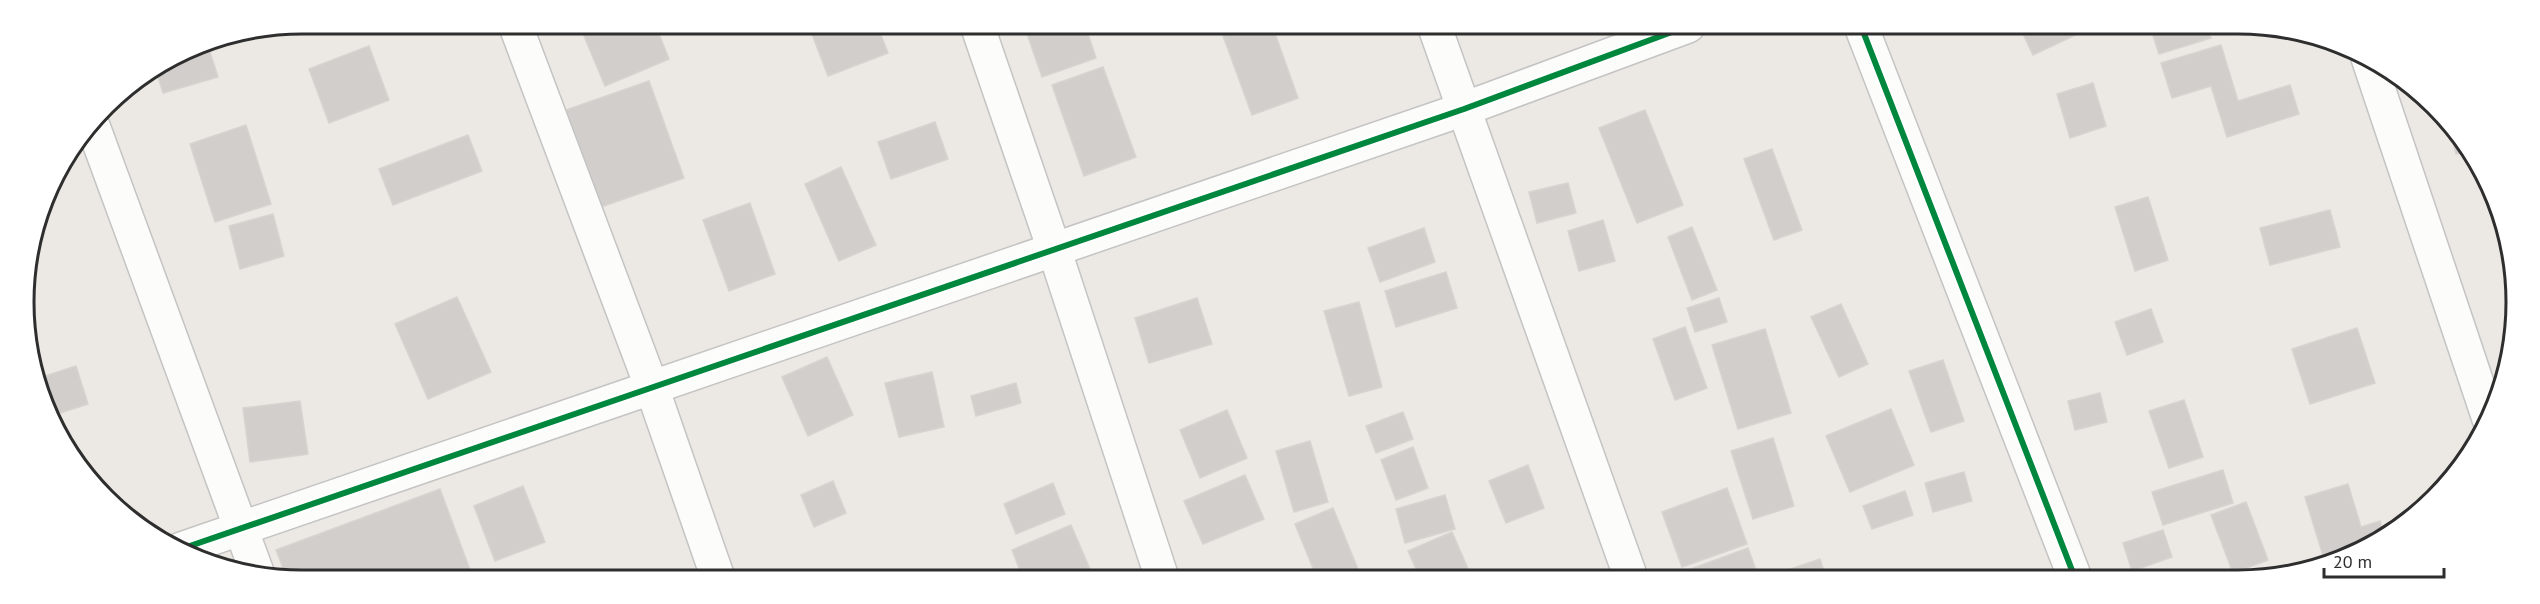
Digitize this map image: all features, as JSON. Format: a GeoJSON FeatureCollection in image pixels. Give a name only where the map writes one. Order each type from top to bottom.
{"type":"FeatureCollection","features":[{"type":"Feature","properties":{"kind":"street"},"geometry":{"type":"LineString","coordinates":[[520,34],[652,388],[715,570]]}},
{"type":"Feature","properties":{"kind":"street"},"geometry":{"type":"LineString","coordinates":[[980,34],[1054,249],[1159,570]]}},
{"type":"Feature","properties":{"kind":"street"},"geometry":{"type":"LineString","coordinates":[[1437,34],[1628,570]]}},
{"type":"Feature","properties":{"kind":"street"},"geometry":{"type":"LineString","coordinates":[[192,545],[1464,109],[1666,34]]}},
{"type":"Feature","properties":{"kind":"street"},"geometry":{"type":"LineString","coordinates":[[1864,34],[2072,570]]}},
{"type":"Feature","properties":{"kind":"street"},"geometry":{"type":"LineString","coordinates":[[2372,70],[2484,405]]}},
{"type":"Feature","properties":{"kind":"street"},"geometry":{"type":"LineString","coordinates":[[95,133],[255,565]]}},
{"type":"Feature","properties":{"kind":"building"},"geometry":{"type":"Polygon","coordinates":[[[583,34],[659,34],[669,59],[605,86],[583,34]]]}},
{"type":"Feature","properties":{"kind":"building"},"geometry":{"type":"Polygon","coordinates":[[[812,34],[881,34],[888,53],[828,76],[812,34]]]}},
{"type":"Feature","properties":{"kind":"building"},"geometry":{"type":"Polygon","coordinates":[[[1027,34],[1088,34],[1096,58],[1042,77],[1027,34]]]}},
{"type":"Feature","properties":{"kind":"building"},"geometry":{"type":"Polygon","coordinates":[[[1222,34],[1275,34],[1298,98],[1252,115],[1222,34]]]}},
{"type":"Feature","properties":{"kind":"building"},"geometry":{"type":"Polygon","coordinates":[[[2028,34],[2078,34],[2033,55],[2024,36],[2028,34]]]}},
{"type":"Feature","properties":{"kind":"building"},"geometry":{"type":"Polygon","coordinates":[[[2153,34],[2210,34],[2211,38],[2159,54],[2153,34]]]}},
{"type":"Feature","properties":{"kind":"building"},"geometry":{"type":"Polygon","coordinates":[[[2221,45],[2238,101],[2290,85],[2299,114],[2227,137],[2211,86],[2172,98],[2161,63],[2221,45]]]}},
{"type":"Feature","properties":{"kind":"building"},"geometry":{"type":"Polygon","coordinates":[[[369,46],[389,100],[329,123],[309,69],[369,46]]]}},
{"type":"Feature","properties":{"kind":"building"},"geometry":{"type":"Polygon","coordinates":[[[210,51],[218,77],[163,93],[158,77],[210,51]]]}},
{"type":"Feature","properties":{"kind":"building"},"geometry":{"type":"Polygon","coordinates":[[[1103,67],[1136,157],[1084,176],[1052,85],[1103,67]]]}},
{"type":"Feature","properties":{"kind":"building"},"geometry":{"type":"Polygon","coordinates":[[[649,81],[684,178],[601,207],[566,110],[649,81]]]}},
{"type":"Feature","properties":{"kind":"building"},"geometry":{"type":"Polygon","coordinates":[[[2093,83],[2106,126],[2070,138],[2057,94],[2093,83]]]}},
{"type":"Feature","properties":{"kind":"building"},"geometry":{"type":"Polygon","coordinates":[[[1645,110],[1683,205],[1637,223],[1599,128],[1645,110]]]}},
{"type":"Feature","properties":{"kind":"building"},"geometry":{"type":"Polygon","coordinates":[[[935,122],[948,159],[891,179],[878,142],[935,122]]]}},
{"type":"Feature","properties":{"kind":"building"},"geometry":{"type":"Polygon","coordinates":[[[246,125],[271,204],[215,222],[190,144],[246,125]]]}},
{"type":"Feature","properties":{"kind":"building"},"geometry":{"type":"Polygon","coordinates":[[[468,135],[482,171],[393,205],[379,169],[468,135]]]}},
{"type":"Feature","properties":{"kind":"building"},"geometry":{"type":"Polygon","coordinates":[[[2453,144],[2460,153],[2456,154],[2453,144]]]}},
{"type":"Feature","properties":{"kind":"building"},"geometry":{"type":"Polygon","coordinates":[[[1772,149],[1802,230],[1774,240],[1744,159],[1772,149]]]}},
{"type":"Feature","properties":{"kind":"building"},"geometry":{"type":"Polygon","coordinates":[[[841,167],[876,245],[839,261],[805,184],[841,167]]]}},
{"type":"Feature","properties":{"kind":"building"},"geometry":{"type":"Polygon","coordinates":[[[1568,183],[1576,213],[1537,223],[1529,192],[1568,183]]]}},
{"type":"Feature","properties":{"kind":"building"},"geometry":{"type":"Polygon","coordinates":[[[2148,197],[2168,260],[2135,271],[2115,207],[2148,197]]]}},
{"type":"Feature","properties":{"kind":"building"},"geometry":{"type":"Polygon","coordinates":[[[750,203],[775,274],[729,291],[703,220],[750,203]]]}},
{"type":"Feature","properties":{"kind":"building"},"geometry":{"type":"Polygon","coordinates":[[[2330,210],[2340,247],[2270,265],[2260,228],[2330,210]]]}},
{"type":"Feature","properties":{"kind":"building"},"geometry":{"type":"Polygon","coordinates":[[[273,214],[284,256],[240,269],[229,226],[273,214]]]}},
{"type":"Feature","properties":{"kind":"building"},"geometry":{"type":"Polygon","coordinates":[[[1603,220],[1615,261],[1579,271],[1568,231],[1603,220]]]}},
{"type":"Feature","properties":{"kind":"building"},"geometry":{"type":"Polygon","coordinates":[[[1692,227],[1717,290],[1692,300],[1668,237],[1692,227]]]}},
{"type":"Feature","properties":{"kind":"building"},"geometry":{"type":"Polygon","coordinates":[[[1424,228],[1435,262],[1380,282],[1368,248],[1424,228]]]}},
{"type":"Feature","properties":{"kind":"building"},"geometry":{"type":"Polygon","coordinates":[[[1446,272],[1457,308],[1396,327],[1385,291],[1446,272]]]}},
{"type":"Feature","properties":{"kind":"building"},"geometry":{"type":"Polygon","coordinates":[[[457,297],[491,372],[428,399],[395,324],[457,297]]]}},
{"type":"Feature","properties":{"kind":"building"},"geometry":{"type":"Polygon","coordinates":[[[1197,298],[1212,344],[1149,363],[1135,318],[1197,298]]]}},
{"type":"Feature","properties":{"kind":"building"},"geometry":{"type":"Polygon","coordinates":[[[1719,298],[1727,322],[1695,332],[1687,308],[1719,298]]]}},
{"type":"Feature","properties":{"kind":"building"},"geometry":{"type":"Polygon","coordinates":[[[1359,302],[1382,387],[1349,396],[1324,311],[1359,302]]]}},
{"type":"Feature","properties":{"kind":"building"},"geometry":{"type":"Polygon","coordinates":[[[1841,304],[1868,364],[1839,377],[1811,317],[1841,304]]]}},
{"type":"Feature","properties":{"kind":"building"},"geometry":{"type":"Polygon","coordinates":[[[2151,309],[2163,342],[2127,355],[2115,322],[2151,309]]]}},
{"type":"Feature","properties":{"kind":"building"},"geometry":{"type":"Polygon","coordinates":[[[1685,327],[1707,388],[1675,400],[1653,339],[1685,327]]]}},
{"type":"Feature","properties":{"kind":"building"},"geometry":{"type":"Polygon","coordinates":[[[2357,328],[2375,383],[2310,404],[2292,349],[2357,328]]]}},
{"type":"Feature","properties":{"kind":"building"},"geometry":{"type":"Polygon","coordinates":[[[1765,329],[1791,413],[1738,429],[1712,345],[1765,329]]]}},
{"type":"Feature","properties":{"kind":"building"},"geometry":{"type":"Polygon","coordinates":[[[827,357],[853,415],[808,436],[782,377],[827,357]]]}},
{"type":"Feature","properties":{"kind":"building"},"geometry":{"type":"Polygon","coordinates":[[[1943,360],[1964,421],[1931,432],[1909,371],[1943,360]]]}},
{"type":"Feature","properties":{"kind":"building"},"geometry":{"type":"Polygon","coordinates":[[[76,366],[88,404],[59,413],[45,376],[76,366]]]}},
{"type":"Feature","properties":{"kind":"building"},"geometry":{"type":"Polygon","coordinates":[[[932,372],[944,427],[899,437],[885,383],[932,372]]]}},
{"type":"Feature","properties":{"kind":"building"},"geometry":{"type":"Polygon","coordinates":[[[1016,383],[1021,403],[976,416],[971,396],[1016,383]]]}},
{"type":"Feature","properties":{"kind":"building"},"geometry":{"type":"Polygon","coordinates":[[[2100,393],[2107,422],[2075,430],[2068,401],[2100,393]]]}},
{"type":"Feature","properties":{"kind":"building"},"geometry":{"type":"Polygon","coordinates":[[[2184,400],[2203,457],[2169,468],[2149,411],[2184,400]]]}},
{"type":"Feature","properties":{"kind":"building"},"geometry":{"type":"Polygon","coordinates":[[[300,401],[308,454],[250,462],[243,408],[300,401]]]}},
{"type":"Feature","properties":{"kind":"building"},"geometry":{"type":"Polygon","coordinates":[[[1891,409],[1914,465],[1850,492],[1826,436],[1891,409]]]}},
{"type":"Feature","properties":{"kind":"building"},"geometry":{"type":"Polygon","coordinates":[[[1227,410],[1247,458],[1200,478],[1180,430],[1227,410]]]}},
{"type":"Feature","properties":{"kind":"building"},"geometry":{"type":"Polygon","coordinates":[[[1403,412],[1413,439],[1376,453],[1366,426],[1403,412]]]}},
{"type":"Feature","properties":{"kind":"building"},"geometry":{"type":"Polygon","coordinates":[[[1773,438],[1794,506],[1753,519],[1731,451],[1773,438]]]}},
{"type":"Feature","properties":{"kind":"building"},"geometry":{"type":"Polygon","coordinates":[[[1310,441],[1328,502],[1294,512],[1276,451],[1310,441]]]}},
{"type":"Feature","properties":{"kind":"building"},"geometry":{"type":"Polygon","coordinates":[[[1413,447],[1428,488],[1396,500],[1381,460],[1413,447]]]}},
{"type":"Feature","properties":{"kind":"building"},"geometry":{"type":"Polygon","coordinates":[[[1528,465],[1544,508],[1506,523],[1489,481],[1528,465]]]}},
{"type":"Feature","properties":{"kind":"building"},"geometry":{"type":"Polygon","coordinates":[[[2223,470],[2233,503],[2163,525],[2152,492],[2223,470]]]}},
{"type":"Feature","properties":{"kind":"building"},"geometry":{"type":"Polygon","coordinates":[[[1964,472],[1972,501],[1933,512],[1925,483],[1964,472]]]}},
{"type":"Feature","properties":{"kind":"building"},"geometry":{"type":"Polygon","coordinates":[[[1245,475],[1264,519],[1203,544],[1184,501],[1245,475]]]}},
{"type":"Feature","properties":{"kind":"building"},"geometry":{"type":"Polygon","coordinates":[[[833,481],[846,513],[814,527],[801,495],[833,481]]]}},
{"type":"Feature","properties":{"kind":"building"},"geometry":{"type":"Polygon","coordinates":[[[1053,483],[1065,514],[1016,534],[1004,504],[1053,483]]]}},
{"type":"Feature","properties":{"kind":"building"},"geometry":{"type":"Polygon","coordinates":[[[2348,484],[2361,527],[2380,521],[2382,527],[2356,542],[2323,555],[2305,497],[2348,484]]]}},
{"type":"Feature","properties":{"kind":"building"},"geometry":{"type":"Polygon","coordinates":[[[523,486],[545,542],[495,561],[474,506],[523,486]]]}},
{"type":"Feature","properties":{"kind":"building"},"geometry":{"type":"Polygon","coordinates":[[[1727,488],[1747,544],[1682,567],[1662,512],[1727,488]]]}},
{"type":"Feature","properties":{"kind":"building"},"geometry":{"type":"Polygon","coordinates":[[[440,489],[470,570],[285,569],[276,550],[440,489]]]}},
{"type":"Feature","properties":{"kind":"building"},"geometry":{"type":"Polygon","coordinates":[[[1905,491],[1913,515],[1872,529],[1863,506],[1905,491]]]}},
{"type":"Feature","properties":{"kind":"building"},"geometry":{"type":"Polygon","coordinates":[[[1445,495],[1455,529],[1405,543],[1396,509],[1445,495]]]}},
{"type":"Feature","properties":{"kind":"building"},"geometry":{"type":"Polygon","coordinates":[[[2246,502],[2268,560],[2242,570],[2232,570],[2211,515],[2246,502]]]}},
{"type":"Feature","properties":{"kind":"building"},"geometry":{"type":"Polygon","coordinates":[[[1333,508],[1358,570],[1314,570],[1295,524],[1333,508]]]}},
{"type":"Feature","properties":{"kind":"building"},"geometry":{"type":"Polygon","coordinates":[[[1071,525],[1090,569],[1020,570],[1012,550],[1071,525]]]}},
{"type":"Feature","properties":{"kind":"building"},"geometry":{"type":"Polygon","coordinates":[[[2163,530],[2172,557],[2132,570],[2123,543],[2163,530]]]}},
{"type":"Feature","properties":{"kind":"building"},"geometry":{"type":"Polygon","coordinates":[[[1452,532],[1469,570],[1416,570],[1408,551],[1452,532]]]}},
{"type":"Feature","properties":{"kind":"building"},"geometry":{"type":"Polygon","coordinates":[[[1748,548],[1756,570],[1688,570],[1748,548]]]}},
{"type":"Feature","properties":{"kind":"building"},"geometry":{"type":"Polygon","coordinates":[[[1820,559],[1823,570],[1788,570],[1820,559]]]}},
{"type":"Feature","properties":{"kind":"cycle path"},"geometry":{"type":"LineString","coordinates":[[192,545],[1464,109],[1666,34]]}},
{"type":"Feature","properties":{"kind":"cycle path"},"geometry":{"type":"LineString","coordinates":[[1864,34],[2072,570]]}}]}
